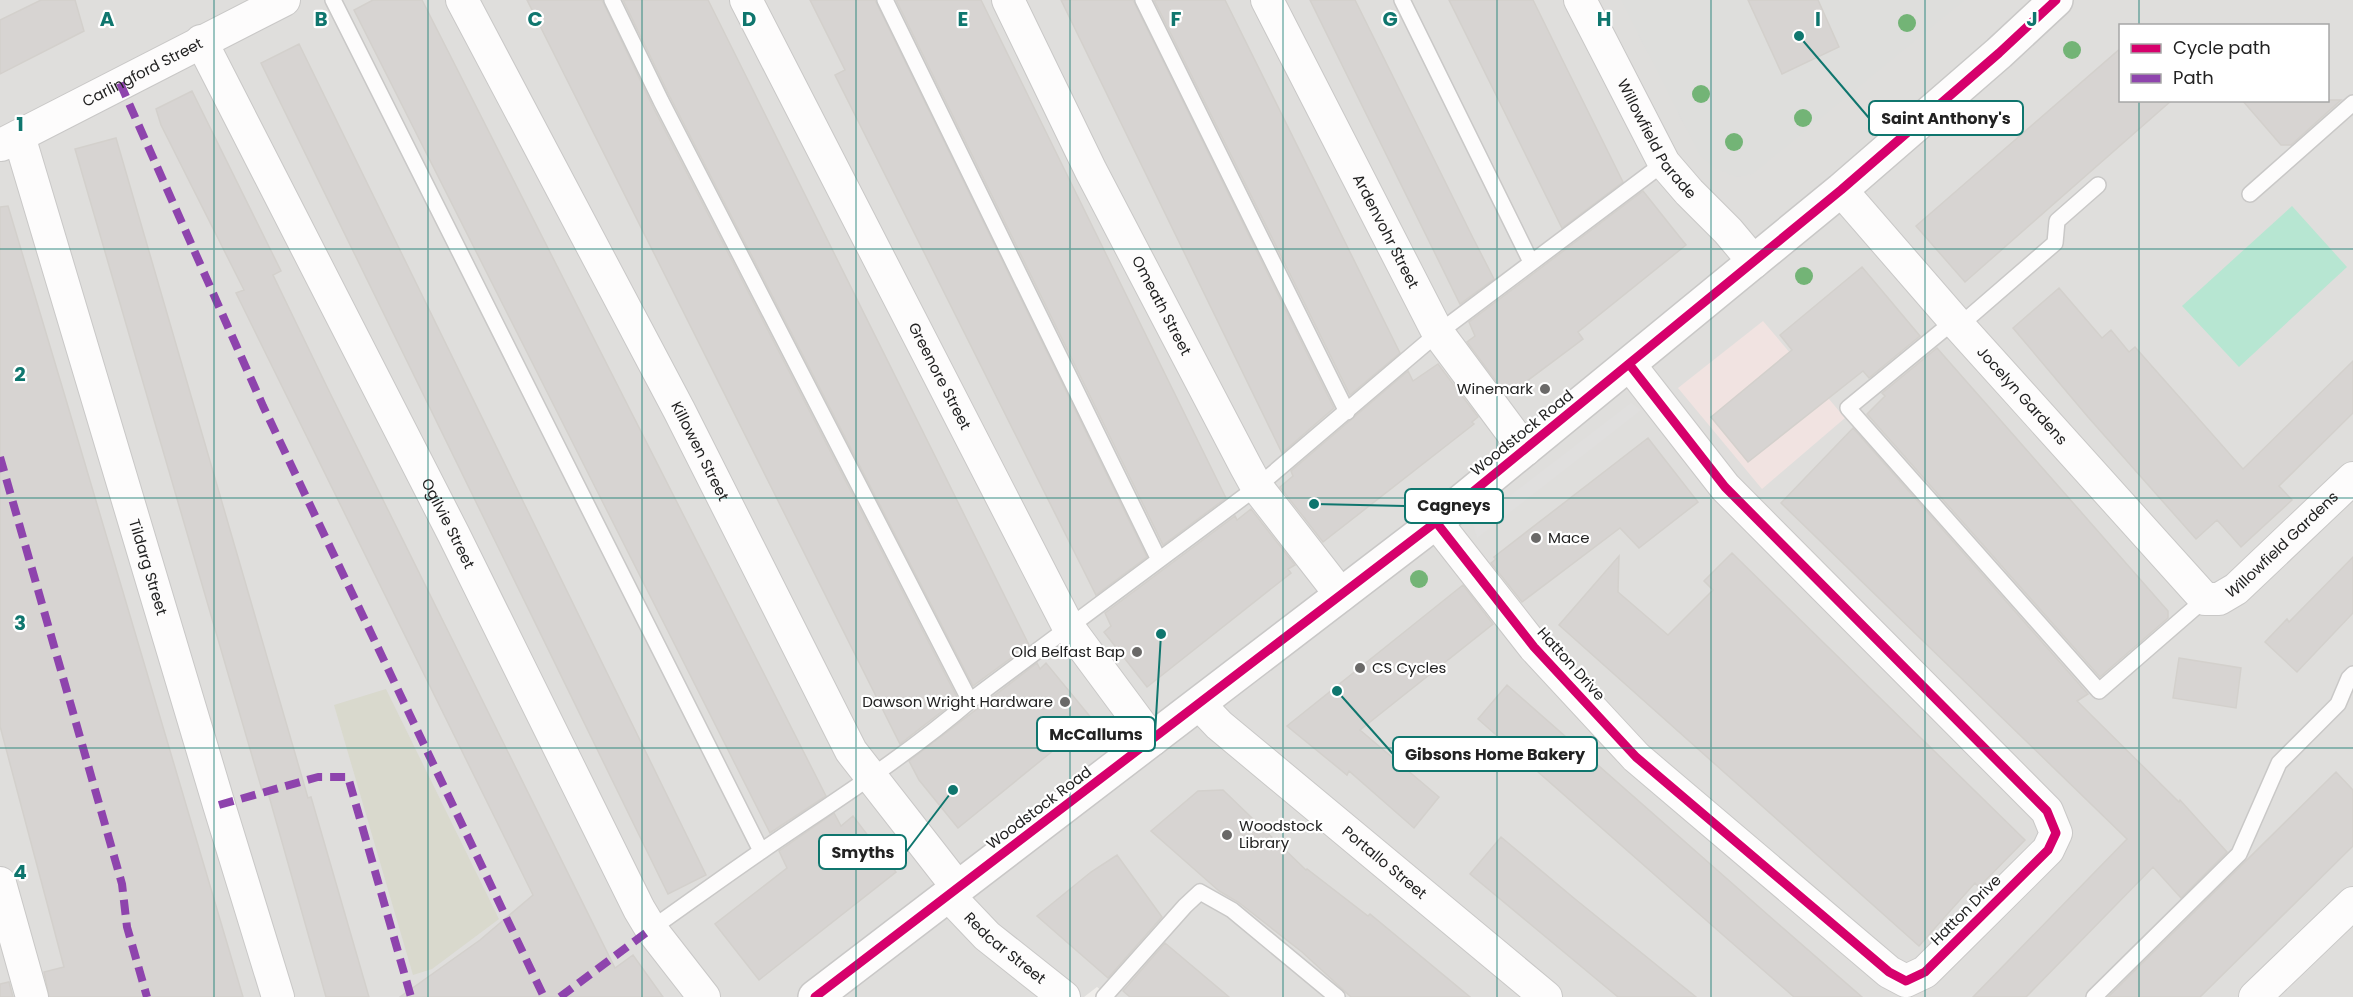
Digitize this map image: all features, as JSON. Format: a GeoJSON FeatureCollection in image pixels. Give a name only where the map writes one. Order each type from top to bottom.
{"type":"FeatureCollection","features":[{"type":"Feature","properties":{"kind":"street","name":"Carlingford Street"},"geometry":{"type":"LineString","coordinates":[[9,140],[284,0]]}},
{"type":"Feature","properties":{"kind":"street","name":"Killowen Street"},"geometry":{"type":"LineString","coordinates":[[462,0],[679,410],[851,751],[871,778],[943,899]]}},
{"type":"Feature","properties":{"kind":"street","name":"Greenore Street"},"geometry":{"type":"LineString","coordinates":[[746,0],[1069,628],[1152,740]]}},
{"type":"Feature","properties":{"kind":"street","name":"Omeath Street"},"geometry":{"type":"LineString","coordinates":[[1008,0],[1091,171],[1257,487],[1341,595]]}},
{"type":"Feature","properties":{"kind":"street","name":"Ardenvohr Street"},"geometry":{"type":"LineString","coordinates":[[1267,0],[1438,333],[1525,450]]}},
{"type":"Feature","properties":{"kind":"street","name":"Willowfield Parade"},"geometry":{"type":"LineString","coordinates":[[1580,0],[1664,163],[1754,262]]}},
{"type":"Feature","properties":{"kind":"street","name":"Woodstock Road"},"geometry":{"type":"LineString","coordinates":[[824,990],[1436,522],[1841,190],[1992,60],[2056,0]]}},
{"type":"Feature","properties":{"kind":"street","name":"Ogilvie Street"},"geometry":{"type":"LineString","coordinates":[[201,41],[454,536],[634,898],[651,929],[704,997]]}},
{"type":"Feature","properties":{"kind":"street","name":"Tildarg Street"},"geometry":{"type":"LineString","coordinates":[[9,140],[278,997]]}},
{"type":"Feature","properties":{"kind":"street","name":"Jocelyn Gardens"},"geometry":{"type":"LineString","coordinates":[[1841,190],[1956,324],[2205,599]]}},
{"type":"Feature","properties":{"kind":"street","name":"Hatton Drive"},"geometry":{"type":"LineString","coordinates":[[1436,522],[1534,646],[1636,757],[1889,972],[1905,981],[1925,972],[2048,850],[2056,833],[2047,811],[1725,487],[1629,364]]}},
{"type":"Feature","properties":{"kind":"street","name":"Willowfield Gardens"},"geometry":{"type":"LineString","coordinates":[[2205,599],[2219,599],[2236,589],[2353,478]]}},
{"type":"Feature","properties":{"kind":"street","name":"Portallo Street"},"geometry":{"type":"LineString","coordinates":[[1199,704],[1218,725],[1546,997]]}},
{"type":"Feature","properties":{"kind":"street"},"geometry":{"type":"LineString","coordinates":[[0,883],[32,997]]}},
{"type":"Feature","properties":{"kind":"street","name":"Redcar Street"},"geometry":{"type":"LineString","coordinates":[[943,899],[1064,997]]}},
{"type":"Feature","properties":{"kind":"street"},"geometry":{"type":"LineString","coordinates":[[2255,997],[2353,903]]}},
{"type":"Feature","properties":{"kind":"lane"},"geometry":{"type":"LineString","coordinates":[[333,0],[761,851]]}},
{"type":"Feature","properties":{"kind":"lane"},"geometry":{"type":"LineString","coordinates":[[612,0],[672,122],[970,702]]}},
{"type":"Feature","properties":{"kind":"lane"},"geometry":{"type":"LineString","coordinates":[[885,0],[1159,560]]}},
{"type":"Feature","properties":{"kind":"lane"},"geometry":{"type":"LineString","coordinates":[[1143,0],[1347,412]]}},
{"type":"Feature","properties":{"kind":"lane"},"geometry":{"type":"LineString","coordinates":[[1402,0],[1532,262]]}},
{"type":"Feature","properties":{"kind":"lane"},"geometry":{"type":"LineString","coordinates":[[2250,194],[2353,103]]}},
{"type":"Feature","properties":{"kind":"lane"},"geometry":{"type":"LineString","coordinates":[[651,929],[761,851],[871,778],[1257,487],[1438,333],[1664,163]]}},
{"type":"Feature","properties":{"kind":"lane"},"geometry":{"type":"LineString","coordinates":[[2098,185],[2057,221],[2055,243],[1848,408],[2099,691],[2205,599]]}},
{"type":"Feature","properties":{"kind":"lane"},"geometry":{"type":"LineString","coordinates":[[2094,997],[2239,854],[2279,763],[2338,704],[2353,674]]}},
{"type":"Feature","properties":{"kind":"lane"},"geometry":{"type":"LineString","coordinates":[[1104,997],[1200,892],[1232,910],[1337,997]]}},
{"type":"Feature","properties":{"kind":"shaded area"},"geometry":{"type":"Polygon","coordinates":[[[0,0],[2353,0],[2353,997],[1110,997],[1097,987],[1084,997],[0,997],[0,0]]]}},
{"type":"Feature","properties":{"kind":"shaded area"},"geometry":{"type":"Polygon","coordinates":[[[1621,0],[1965,0],[1753,174],[1736,177],[1715,168],[1700,156],[1621,0]]]}},
{"type":"Feature","properties":{"kind":"shaded area"},"geometry":{"type":"Polygon","coordinates":[[[1763,321],[1845,418],[1762,489],[1678,388],[1763,321]]]}},
{"type":"Feature","properties":{"kind":"shaded area"},"geometry":{"type":"Polygon","coordinates":[[[1631,403],[1641,410],[1477,538],[1473,524],[1631,403]]]}},
{"type":"Feature","properties":{"kind":"shaded area"},"geometry":{"type":"Polygon","coordinates":[[[386,689],[499,919],[432,969],[413,975],[334,705],[386,689]]]}},
{"type":"Feature","properties":{"kind":"green space"},"geometry":{"type":"Polygon","coordinates":[[[2292,206],[2347,267],[2239,367],[2182,306],[2292,206]]]}},
{"type":"Feature","properties":{"kind":"building"},"geometry":{"type":"Polygon","coordinates":[[[41,0],[75,0],[84,31],[0,74],[0,20],[41,0]]]}},
{"type":"Feature","properties":{"kind":"building"},"geometry":{"type":"Polygon","coordinates":[[[373,0],[422,0],[826,796],[770,833],[354,10],[373,0]]]}},
{"type":"Feature","properties":{"kind":"building"},"geometry":{"type":"Polygon","coordinates":[[[527,0],[602,0],[652,105],[958,699],[900,744],[527,0]]]}},
{"type":"Feature","properties":{"kind":"building"},"geometry":{"type":"Polygon","coordinates":[[[623,0],[708,0],[1029,645],[973,686],[670,97],[623,0]]]}},
{"type":"Feature","properties":{"kind":"building"},"geometry":{"type":"Polygon","coordinates":[[[810,0],[875,0],[1147,557],[1096,595],[835,75],[845,70],[810,0]]]}},
{"type":"Feature","properties":{"kind":"building"},"geometry":{"type":"Polygon","coordinates":[[[896,0],[981,0],[1226,498],[1163,545],[896,0]]]}},
{"type":"Feature","properties":{"kind":"building"},"geometry":{"type":"Polygon","coordinates":[[[1061,0],[1133,0],[1334,408],[1282,453],[1061,0]]]}},
{"type":"Feature","properties":{"kind":"building"},"geometry":{"type":"Polygon","coordinates":[[[1154,0],[1225,0],[1400,353],[1350,395],[1154,0]]]}},
{"type":"Feature","properties":{"kind":"building"},"geometry":{"type":"Polygon","coordinates":[[[1310,0],[1355,0],[1494,279],[1460,304],[1310,0]]]}},
{"type":"Feature","properties":{"kind":"building"},"geometry":{"type":"Polygon","coordinates":[[[1449,0],[1533,0],[1623,182],[1562,228],[1449,0]]]}},
{"type":"Feature","properties":{"kind":"building"},"geometry":{"type":"Polygon","coordinates":[[[1748,0],[1818,0],[1839,47],[1782,74],[1748,0]]]}},
{"type":"Feature","properties":{"kind":"building"},"geometry":{"type":"Polygon","coordinates":[[[299,44],[706,875],[668,894],[261,63],[299,44]]]}},
{"type":"Feature","properties":{"kind":"building"},"geometry":{"type":"Polygon","coordinates":[[[2119,50],[2119,102],[2170,102],[1965,282],[1916,226],[2119,50]]]}},
{"type":"Feature","properties":{"kind":"building"},"geometry":{"type":"Polygon","coordinates":[[[192,91],[281,271],[273,275],[615,968],[633,955],[663,997],[400,997],[480,940],[533,895],[236,293],[244,290],[161,125],[156,109],[192,91]]]}},
{"type":"Feature","properties":{"kind":"building"},"geometry":{"type":"Polygon","coordinates":[[[2341,100],[2291,145],[2281,145],[2244,102],[2341,100]]]}},
{"type":"Feature","properties":{"kind":"building"},"geometry":{"type":"Polygon","coordinates":[[[116,138],[308,798],[311,797],[369,997],[326,997],[267,789],[262,790],[75,149],[116,138]]]}},
{"type":"Feature","properties":{"kind":"building"},"geometry":{"type":"Polygon","coordinates":[[[1643,191],[1686,245],[1578,332],[1583,339],[1507,396],[1467,342],[1475,336],[1469,322],[1643,191]]]}},
{"type":"Feature","properties":{"kind":"building"},"geometry":{"type":"Polygon","coordinates":[[[8,206],[243,997],[49,997],[44,972],[64,967],[0,726],[0,207],[8,206]]]}},
{"type":"Feature","properties":{"kind":"building"},"geometry":{"type":"Polygon","coordinates":[[[1862,267],[1920,336],[1869,378],[1863,371],[1748,462],[1711,417],[1792,350],[1780,335],[1862,267]]]}},
{"type":"Feature","properties":{"kind":"building"},"geometry":{"type":"Polygon","coordinates":[[[2059,288],[2102,338],[2111,330],[2129,352],[2135,347],[2243,469],[2353,361],[2353,413],[2279,486],[2292,500],[2241,547],[2217,520],[2196,539],[2013,328],[2059,288]]]}},
{"type":"Feature","properties":{"kind":"building"},"geometry":{"type":"Polygon","coordinates":[[[1937,348],[2168,611],[2168,618],[2100,677],[1867,414],[1885,396],[1882,393],[1937,348]]]}},
{"type":"Feature","properties":{"kind":"building"},"geometry":{"type":"Polygon","coordinates":[[[1438,364],[1478,417],[1472,422],[1474,424],[1323,542],[1280,487],[1293,476],[1291,471],[1408,371],[1413,381],[1438,364]]]}},
{"type":"Feature","properties":{"kind":"building"},"geometry":{"type":"Polygon","coordinates":[[[1853,428],[2088,694],[2077,701],[2179,802],[2180,800],[2227,852],[2181,898],[2153,867],[2026,997],[1973,997],[2127,839],[1781,503],[1853,428]]]}},
{"type":"Feature","properties":{"kind":"building"},"geometry":{"type":"Polygon","coordinates":[[[1648,438],[1698,502],[1639,548],[1620,528],[1522,602],[1491,563],[1496,559],[1494,557],[1648,438]]]}},
{"type":"Feature","properties":{"kind":"building"},"geometry":{"type":"Polygon","coordinates":[[[1251,509],[1295,565],[1288,569],[1291,573],[1147,687],[1104,632],[1111,626],[1105,613],[1235,516],[1237,520],[1251,509]]]}},
{"type":"Feature","properties":{"kind":"building"},"geometry":{"type":"Polygon","coordinates":[[[1732,553],[2025,840],[1979,887],[1975,883],[1919,946],[1559,625],[1619,556],[1618,592],[1668,635],[1713,590],[1704,581],[1732,553]]]}},
{"type":"Feature","properties":{"kind":"building"},"geometry":{"type":"Polygon","coordinates":[[[2353,557],[2353,613],[2297,672],[2265,642],[2287,619],[2289,622],[2353,557]]]}},
{"type":"Feature","properties":{"kind":"building"},"geometry":{"type":"Polygon","coordinates":[[[1463,585],[1493,624],[1360,730],[1439,797],[1414,828],[1349,771],[1347,775],[1287,726],[1463,585]]]}},
{"type":"Feature","properties":{"kind":"building"},"geometry":{"type":"Polygon","coordinates":[[[2179,658],[2241,668],[2236,708],[2173,698],[2179,658]]]}},
{"type":"Feature","properties":{"kind":"building"},"geometry":{"type":"Polygon","coordinates":[[[1037,663],[1040,669],[1046,663],[1092,719],[958,828],[919,780],[909,761],[1037,663]]]}},
{"type":"Feature","properties":{"kind":"building"},"geometry":{"type":"Polygon","coordinates":[[[1507,685],[1862,997],[1794,997],[1723,935],[1478,719],[1507,685]]]}},
{"type":"Feature","properties":{"kind":"building"},"geometry":{"type":"Polygon","coordinates":[[[2336,772],[2353,790],[2353,846],[2200,997],[2108,997],[2336,772]]]}},
{"type":"Feature","properties":{"kind":"building"},"geometry":{"type":"Polygon","coordinates":[[[1223,790],[1306,870],[1368,916],[1370,914],[1470,997],[1351,997],[1302,952],[1238,902],[1219,891],[1151,831],[1198,791],[1223,790]]]}},
{"type":"Feature","properties":{"kind":"building"},"geometry":{"type":"Polygon","coordinates":[[[834,813],[841,826],[853,816],[896,872],[759,980],[715,924],[787,868],[779,851],[834,813]]]}},
{"type":"Feature","properties":{"kind":"building"},"geometry":{"type":"Polygon","coordinates":[[[1501,837],[1696,997],[1618,997],[1470,874],[1501,837]]]}},
{"type":"Feature","properties":{"kind":"building"},"geometry":{"type":"Polygon","coordinates":[[[1117,855],[1162,917],[1108,978],[1037,916],[1091,872],[1117,855]]]}},
{"type":"Feature","properties":{"kind":"building"},"geometry":{"type":"Polygon","coordinates":[[[1165,943],[1229,997],[1130,997],[1123,991],[1165,943]]]}},
{"type":"Feature","properties":{"kind":"building"},"geometry":{"type":"Polygon","coordinates":[[[9,982],[13,997],[0,997],[0,984],[9,982]]]}},
{"type":"Feature","properties":{"kind":"marked path"},"geometry":{"type":"LineString","coordinates":[[120,83],[263,406],[544,997]]}},
{"type":"Feature","properties":{"kind":"marked path"},"geometry":{"type":"LineString","coordinates":[[0,457],[122,884],[127,927],[147,997]]}},
{"type":"Feature","properties":{"kind":"marked path"},"geometry":{"type":"LineString","coordinates":[[219,805],[318,777],[348,777],[411,997]]}},
{"type":"Feature","properties":{"kind":"marked path"},"geometry":{"type":"LineString","coordinates":[[560,997],[651,929]]}},
{"type":"Feature","properties":{"kind":"cycle path"},"geometry":{"type":"LineString","coordinates":[[815,997],[1436,522],[1841,190],[1999,53],[2056,0]]}},
{"type":"Feature","properties":{"kind":"cycle path"},"geometry":{"type":"LineString","coordinates":[[1436,522],[1534,647],[1636,757],[1889,972],[1906,981],[1925,972],[2048,850],[2056,833],[2047,811],[1725,487],[1629,364]]}},
{"type":"Feature","properties":{"kind":"place","name":"Saint Anthony's"},"geometry":{"type":"Point","coordinates":[1799,36]}},
{"type":"Feature","properties":{"kind":"place","name":"Winemark"},"geometry":{"type":"Point","coordinates":[1545,389]}},
{"type":"Feature","properties":{"kind":"place","name":"Cagneys"},"geometry":{"type":"Point","coordinates":[1314,504]}},
{"type":"Feature","properties":{"kind":"place","name":"Mace"},"geometry":{"type":"Point","coordinates":[1536,538]}},
{"type":"Feature","properties":{"kind":"place","name":"McCallums"},"geometry":{"type":"Point","coordinates":[1161,634]}},
{"type":"Feature","properties":{"kind":"place","name":"Old Belfast Bap"},"geometry":{"type":"Point","coordinates":[1137,652]}},
{"type":"Feature","properties":{"kind":"place","name":"CS Cycles"},"geometry":{"type":"Point","coordinates":[1360,668]}},
{"type":"Feature","properties":{"kind":"place","name":"Gibsons Home Bakery"},"geometry":{"type":"Point","coordinates":[1337,691]}},
{"type":"Feature","properties":{"kind":"place","name":"Dawson Wright Hardware"},"geometry":{"type":"Point","coordinates":[1065,702]}},
{"type":"Feature","properties":{"kind":"place","name":"Smyths"},"geometry":{"type":"Point","coordinates":[953,790]}},
{"type":"Feature","properties":{"kind":"place","name":"Woodstock Library"},"geometry":{"type":"Point","coordinates":[1227,835]}}]}
